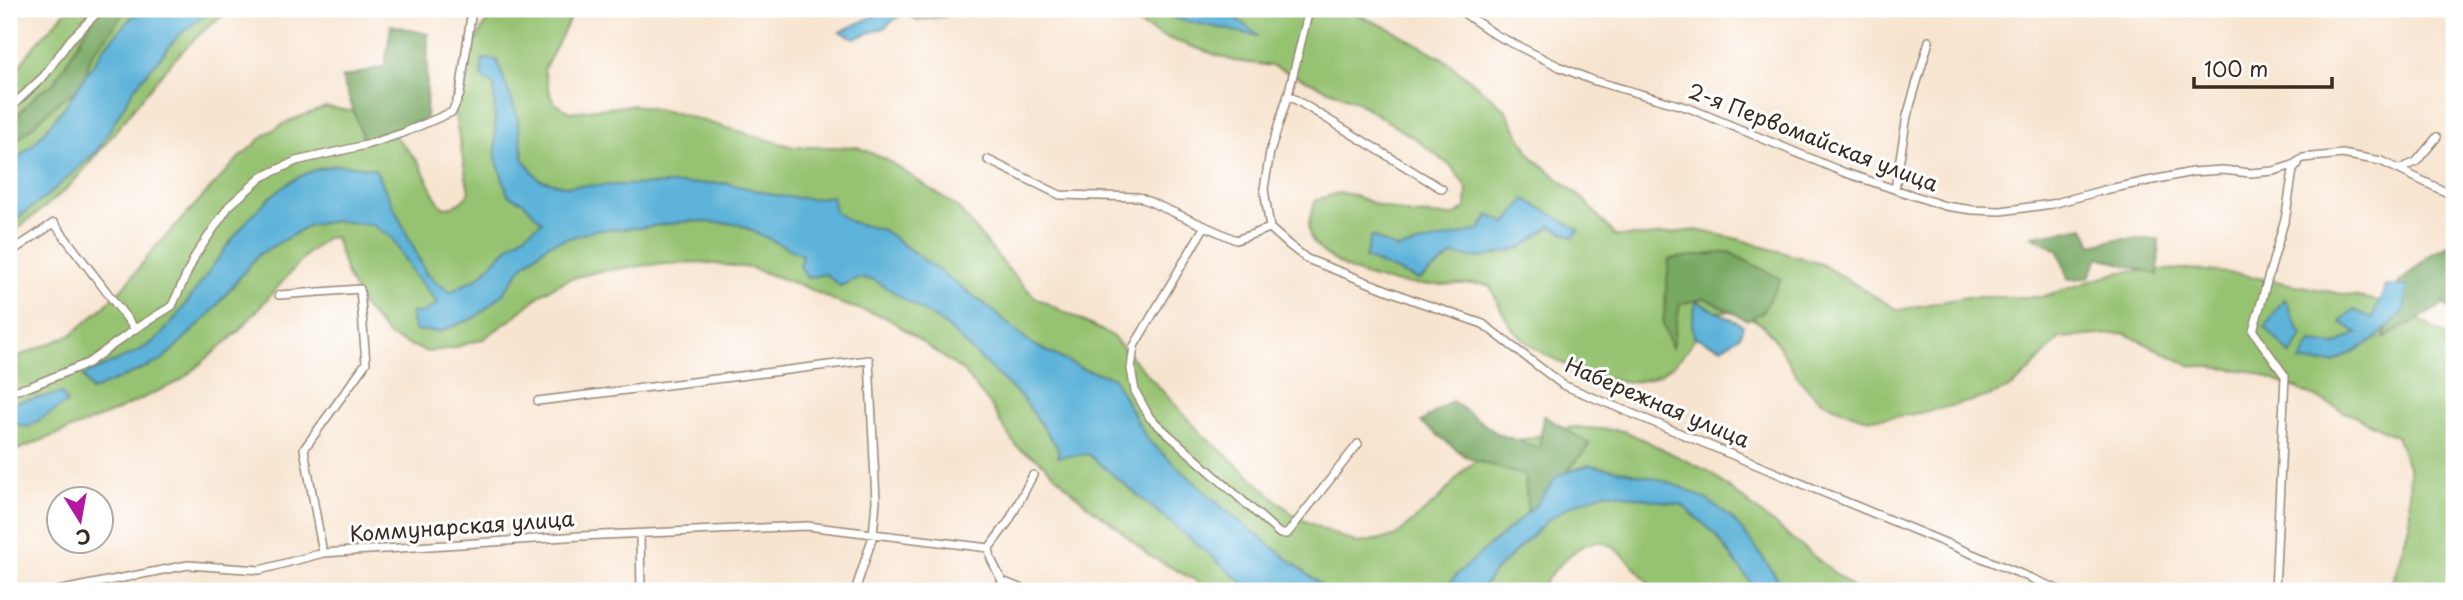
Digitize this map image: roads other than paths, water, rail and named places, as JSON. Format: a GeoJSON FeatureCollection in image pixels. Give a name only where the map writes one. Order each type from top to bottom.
{"type":"FeatureCollection","features":[{"type":"Feature","properties":{"kind":"street"},"geometry":{"type":"LineString","coordinates":[[9,110],[44,76],[71,40],[101,9]]}},
{"type":"Feature","properties":{"kind":"street"},"geometry":{"type":"LineString","coordinates":[[9,392],[29,387],[88,363],[172,306],[195,257],[229,206],[262,177],[296,161],[366,145],[413,130],[452,112],[460,94],[472,9]]}},
{"type":"Feature","properties":{"kind":"street"},"geometry":{"type":"LineString","coordinates":[[988,160],[1060,195],[1139,197],[1236,240],[1270,228],[1264,189],[1270,152],[1288,95],[1307,18],[1312,9]]}},
{"type":"Feature","properties":{"kind":"street","name":"2-я Первомайская улица"},"geometry":{"type":"LineString","coordinates":[[1458,9],[1496,35],[1592,80],[1689,108],[1843,172],[1945,206],[2001,211],[2052,204],[2192,172],[2274,171],[2293,165],[2303,158],[2342,154],[2381,161],[2454,196]]}},
{"type":"Feature","properties":{"kind":"street"},"geometry":{"type":"LineString","coordinates":[[1895,189],[1908,116],[1929,41]]}},
{"type":"Feature","properties":{"kind":"street"},"geometry":{"type":"LineString","coordinates":[[1288,95],[1442,189]]}},
{"type":"Feature","properties":{"kind":"street"},"geometry":{"type":"LineString","coordinates":[[2400,170],[2416,162],[2437,138]]}},
{"type":"Feature","properties":{"kind":"street"},"geometry":{"type":"LineString","coordinates":[[2275,591],[2285,376],[2253,331],[2286,215],[2293,170],[2303,158]]}},
{"type":"Feature","properties":{"kind":"street"},"geometry":{"type":"LineString","coordinates":[[9,253],[54,223],[135,329]]}},
{"type":"Feature","properties":{"kind":"street"},"geometry":{"type":"LineString","coordinates":[[1205,226],[1134,346],[1131,369],[1135,391],[1150,418],[1280,534],[1287,534],[1358,444]]}},
{"type":"Feature","properties":{"kind":"street","name":"Набережная улица"},"geometry":{"type":"LineString","coordinates":[[1270,228],[1307,259],[1483,324],[1563,385],[2062,591]]}},
{"type":"Feature","properties":{"kind":"street"},"geometry":{"type":"LineString","coordinates":[[279,295],[360,289],[366,363],[303,449],[323,553]]}},
{"type":"Feature","properties":{"kind":"street"},"geometry":{"type":"LineString","coordinates":[[538,401],[869,360],[876,501],[873,536],[855,591]]}},
{"type":"Feature","properties":{"kind":"street"},"geometry":{"type":"LineString","coordinates":[[1027,591],[1002,581],[991,559],[989,548],[1009,521],[1033,475]]}},
{"type":"Feature","properties":{"kind":"street","name":"Коммунарская улица"},"geometry":{"type":"LineString","coordinates":[[57,591],[188,565],[260,570],[323,553],[807,526],[989,548]]}},
{"type":"Feature","properties":{"kind":"street"},"geometry":{"type":"LineString","coordinates":[[640,534],[641,591]]}},
{"type":"Feature","properties":{"kind":"water"},"geometry":{"type":"Polygon","coordinates":[[[140,9],[213,9],[180,34],[135,87],[97,151],[48,195],[9,225],[9,165],[36,142],[66,105],[106,45],[140,9]]]}},
{"type":"Feature","properties":{"kind":"water"},"geometry":{"type":"Polygon","coordinates":[[[888,9],[907,9],[884,28],[855,38],[840,32],[888,9]]]}},
{"type":"Feature","properties":{"kind":"water"},"geometry":{"type":"Polygon","coordinates":[[[1156,9],[1225,9],[1258,36],[1176,19],[1156,9]]]}},
{"type":"Feature","properties":{"kind":"water"},"geometry":{"type":"Polygon","coordinates":[[[483,59],[497,60],[517,115],[524,160],[539,179],[564,186],[726,183],[779,196],[812,199],[832,196],[835,212],[851,222],[883,230],[990,308],[1032,344],[1083,369],[1113,377],[1147,439],[1223,508],[1329,591],[1253,591],[1088,454],[1058,457],[1058,448],[1023,399],[945,325],[874,280],[858,278],[840,286],[826,274],[807,278],[800,266],[802,255],[738,224],[691,221],[596,230],[549,244],[523,266],[502,295],[475,318],[438,332],[415,330],[410,313],[422,313],[438,303],[413,274],[392,238],[372,225],[336,221],[310,225],[258,255],[210,314],[161,361],[91,391],[83,375],[134,353],[159,337],[236,234],[258,209],[282,188],[308,172],[338,165],[375,169],[427,275],[450,292],[479,277],[509,246],[542,222],[523,202],[508,195],[496,158],[494,85],[481,77],[483,59]]]}},
{"type":"Feature","properties":{"kind":"water"},"geometry":{"type":"Polygon","coordinates":[[[1525,199],[1579,230],[1573,237],[1551,226],[1521,248],[1482,258],[1453,255],[1419,280],[1365,258],[1371,236],[1397,249],[1479,230],[1489,215],[1506,223],[1525,199]]]}},
{"type":"Feature","properties":{"kind":"water"},"geometry":{"type":"Polygon","coordinates":[[[2386,286],[2408,286],[2404,310],[2376,339],[2334,363],[2300,362],[2311,342],[2336,345],[2358,333],[2340,322],[2354,310],[2372,318],[2386,286]]]}},
{"type":"Feature","properties":{"kind":"water"},"geometry":{"type":"Polygon","coordinates":[[[2284,298],[2302,336],[2291,355],[2265,327],[2284,298]]]}},
{"type":"Feature","properties":{"kind":"water"},"geometry":{"type":"Polygon","coordinates":[[[1696,301],[1743,325],[1740,336],[1722,348],[1694,337],[1692,323],[1696,301]]]}},
{"type":"Feature","properties":{"kind":"water"},"geometry":{"type":"Polygon","coordinates":[[[62,393],[67,403],[28,427],[9,423],[9,403],[62,393]]]}},
{"type":"Feature","properties":{"kind":"water"},"geometry":{"type":"Polygon","coordinates":[[[1589,465],[1664,481],[1699,495],[1715,505],[1744,532],[1786,591],[1757,591],[1713,532],[1682,505],[1607,492],[1572,505],[1548,520],[1494,572],[1480,591],[1443,591],[1457,574],[1534,507],[1558,475],[1589,465]]]}}]}
